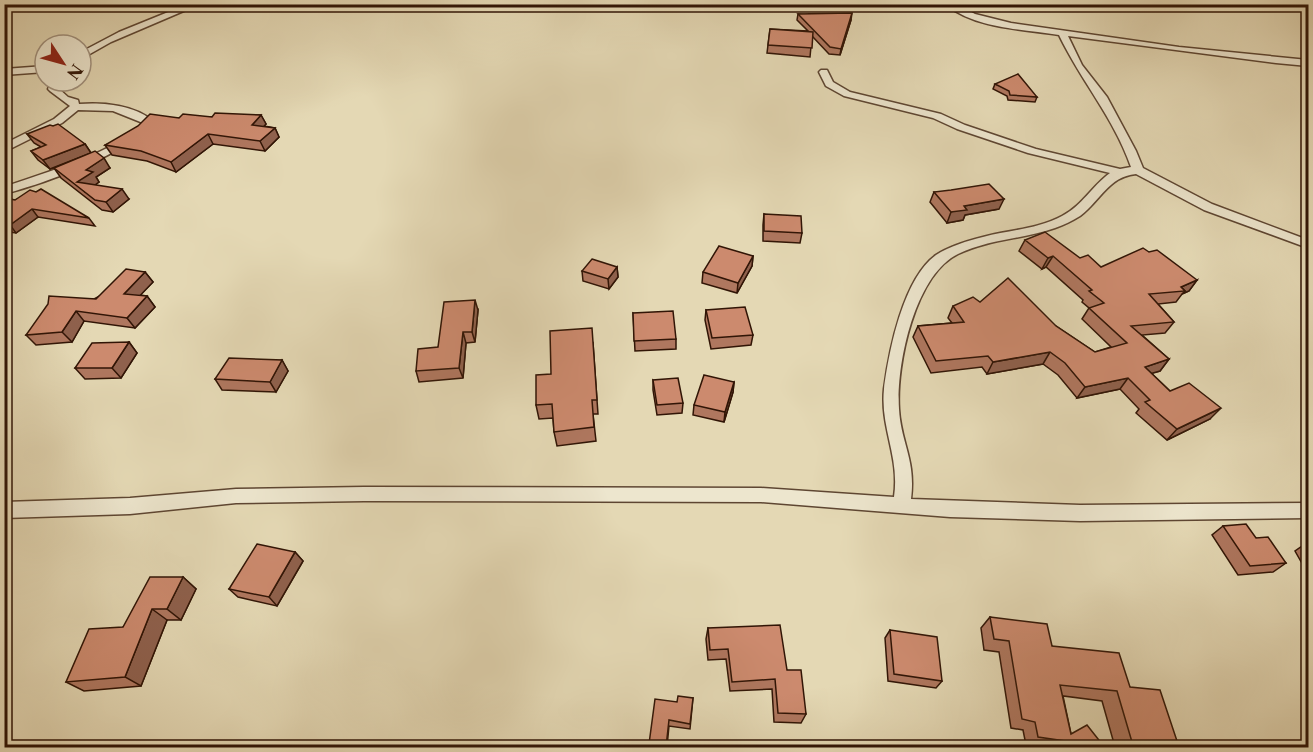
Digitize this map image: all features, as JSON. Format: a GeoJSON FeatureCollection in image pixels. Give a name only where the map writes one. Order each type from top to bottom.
{"type":"FeatureCollection","features":[{"type":"Feature","properties":{"kind":"street"},"geometry":{"type":"LineString","coordinates":[[93,49],[121,34],[170,17],[196,4]]}},
{"type":"Feature","properties":{"kind":"street"},"geometry":{"type":"LineString","coordinates":[[949,4],[957,10],[992,22],[1207,54],[1308,63]]}},
{"type":"Feature","properties":{"kind":"street"},"geometry":{"type":"LineString","coordinates":[[1062,33],[1078,66],[1102,97],[1131,151],[1138,170]]}},
{"type":"Feature","properties":{"kind":"street"},"geometry":{"type":"LineString","coordinates":[[4,72],[33,70]]}},
{"type":"Feature","properties":{"kind":"street"},"geometry":{"type":"LineString","coordinates":[[824,72],[829,84],[848,94],[937,116],[962,127],[1055,158],[1118,172],[1138,170],[1208,207],[1308,244]]}},
{"type":"Feature","properties":{"kind":"street"},"geometry":{"type":"LineString","coordinates":[[57,93],[64,99],[74,102],[75,107]]}},
{"type":"Feature","properties":{"kind":"street"},"geometry":{"type":"LineString","coordinates":[[4,149],[58,121],[75,107],[95,105],[115,107],[149,122],[133,137],[91,158],[4,191]]}},
{"type":"Feature","properties":{"kind":"street"},"geometry":{"type":"LineString","coordinates":[[902,506],[905,467],[891,408],[893,375],[902,329],[916,295],[931,270],[939,260],[973,245],[1067,219],[1118,172]]}},
{"type":"Feature","properties":{"kind":"street"},"geometry":{"type":"LineString","coordinates":[[4,510],[130,506],[236,496],[364,494],[761,495],[902,506],[1080,513],[1308,511]]}},
{"type":"Feature","properties":{"kind":"building"},"geometry":{"type":"Polygon","coordinates":[[[852,13],[841,49],[830,47],[798,14],[852,13]]]}},
{"type":"Feature","properties":{"kind":"building"},"geometry":{"type":"Polygon","coordinates":[[[770,29],[813,32],[812,48],[768,45],[770,29]]]}},
{"type":"Feature","properties":{"kind":"building"},"geometry":{"type":"Polygon","coordinates":[[[1018,74],[1037,97],[1010,95],[1009,91],[995,84],[1018,74]]]}},
{"type":"Feature","properties":{"kind":"building"},"geometry":{"type":"Polygon","coordinates":[[[215,113],[261,115],[252,125],[275,128],[260,141],[208,134],[171,162],[141,151],[105,145],[138,126],[150,114],[179,118],[183,114],[212,117],[215,113]]]}},
{"type":"Feature","properties":{"kind":"building"},"geometry":{"type":"Polygon","coordinates":[[[58,124],[85,144],[43,160],[31,151],[46,145],[27,134],[58,124]]]}},
{"type":"Feature","properties":{"kind":"building"},"geometry":{"type":"Polygon","coordinates":[[[95,151],[104,158],[86,170],[93,172],[77,182],[122,189],[106,202],[95,200],[54,168],[95,151]]]}},
{"type":"Feature","properties":{"kind":"building"},"geometry":{"type":"Polygon","coordinates":[[[989,184],[1004,199],[964,206],[967,210],[951,212],[934,192],[951,190],[989,184]]]}},
{"type":"Feature","properties":{"kind":"building"},"geometry":{"type":"Polygon","coordinates":[[[41,189],[89,218],[32,209],[10,225],[4,224],[4,198],[15,200],[30,190],[36,192],[41,189]]]}},
{"type":"Feature","properties":{"kind":"building"},"geometry":{"type":"Polygon","coordinates":[[[764,214],[801,216],[802,233],[764,231],[764,214]]]}},
{"type":"Feature","properties":{"kind":"building"},"geometry":{"type":"Polygon","coordinates":[[[1045,232],[1080,258],[1088,255],[1101,267],[1143,248],[1149,252],[1157,250],[1197,280],[1181,287],[1185,291],[1149,294],[1174,322],[1131,326],[1169,359],[1145,367],[1170,391],[1189,383],[1221,408],[1177,429],[1145,402],[1150,400],[1128,378],[1085,387],[1065,363],[1050,352],[993,362],[988,356],[936,361],[918,326],[964,322],[953,306],[973,297],[980,302],[1008,278],[1056,326],[1095,352],[1127,343],[1089,308],[1104,303],[1089,291],[1092,290],[1053,256],[1048,258],[1025,240],[1045,232]]]}},
{"type":"Feature","properties":{"kind":"building"},"geometry":{"type":"Polygon","coordinates":[[[719,246],[753,256],[738,283],[703,272],[719,246]]]}},
{"type":"Feature","properties":{"kind":"building"},"geometry":{"type":"Polygon","coordinates":[[[592,259],[617,267],[608,279],[582,271],[592,259]]]}},
{"type":"Feature","properties":{"kind":"building"},"geometry":{"type":"Polygon","coordinates":[[[126,269],[145,272],[124,294],[147,296],[127,318],[76,311],[62,332],[26,335],[48,304],[49,296],[96,299],[126,269]]]}},
{"type":"Feature","properties":{"kind":"building"},"geometry":{"type":"Polygon","coordinates":[[[475,300],[472,332],[463,332],[459,368],[416,371],[418,349],[438,347],[444,302],[475,300]]]}},
{"type":"Feature","properties":{"kind":"building"},"geometry":{"type":"Polygon","coordinates":[[[745,307],[753,335],[712,338],[706,310],[745,307]]]}},
{"type":"Feature","properties":{"kind":"building"},"geometry":{"type":"Polygon","coordinates":[[[673,311],[676,339],[634,341],[633,313],[673,311]]]}},
{"type":"Feature","properties":{"kind":"building"},"geometry":{"type":"Polygon","coordinates":[[[592,328],[597,400],[592,400],[594,427],[554,432],[552,404],[536,405],[536,375],[551,374],[550,331],[592,328]]]}},
{"type":"Feature","properties":{"kind":"building"},"geometry":{"type":"Polygon","coordinates":[[[129,342],[112,368],[75,368],[92,343],[129,342]]]}},
{"type":"Feature","properties":{"kind":"building"},"geometry":{"type":"Polygon","coordinates":[[[229,358],[282,360],[270,382],[215,379],[229,358]]]}},
{"type":"Feature","properties":{"kind":"building"},"geometry":{"type":"Polygon","coordinates":[[[704,375],[734,382],[725,412],[694,405],[704,375]]]}},
{"type":"Feature","properties":{"kind":"building"},"geometry":{"type":"Polygon","coordinates":[[[678,378],[683,403],[657,405],[653,380],[678,378]]]}},
{"type":"Feature","properties":{"kind":"building"},"geometry":{"type":"Polygon","coordinates":[[[1246,524],[1256,538],[1268,537],[1286,563],[1250,566],[1223,526],[1246,524]]]}},
{"type":"Feature","properties":{"kind":"building"},"geometry":{"type":"Polygon","coordinates":[[[257,544],[295,552],[269,597],[229,589],[257,544]]]}},
{"type":"Feature","properties":{"kind":"building"},"geometry":{"type":"Polygon","coordinates":[[[150,577],[183,577],[167,609],[152,609],[125,677],[66,682],[89,629],[123,627],[150,577]]]}},
{"type":"Feature","properties":{"kind":"building"},"geometry":{"type":"Polygon","coordinates":[[[990,617],[1047,624],[1052,646],[1119,653],[1130,687],[1160,690],[1179,747],[1160,747],[1132,742],[1117,691],[1060,685],[1071,734],[1087,725],[1102,744],[1096,747],[1083,747],[1079,743],[1038,737],[1035,722],[1022,719],[1009,641],[994,639],[990,617]]]}},
{"type":"Feature","properties":{"kind":"building"},"geometry":{"type":"Polygon","coordinates":[[[780,625],[787,670],[801,670],[806,714],[778,713],[775,679],[732,682],[728,649],[710,650],[708,628],[780,625]]]}},
{"type":"Feature","properties":{"kind":"building"},"geometry":{"type":"Polygon","coordinates":[[[890,630],[937,637],[942,681],[894,674],[890,630]]]}},
{"type":"Feature","properties":{"kind":"building"},"geometry":{"type":"Polygon","coordinates":[[[678,696],[693,698],[690,724],[669,720],[666,747],[649,744],[655,699],[677,702],[678,696]]]}}]}
